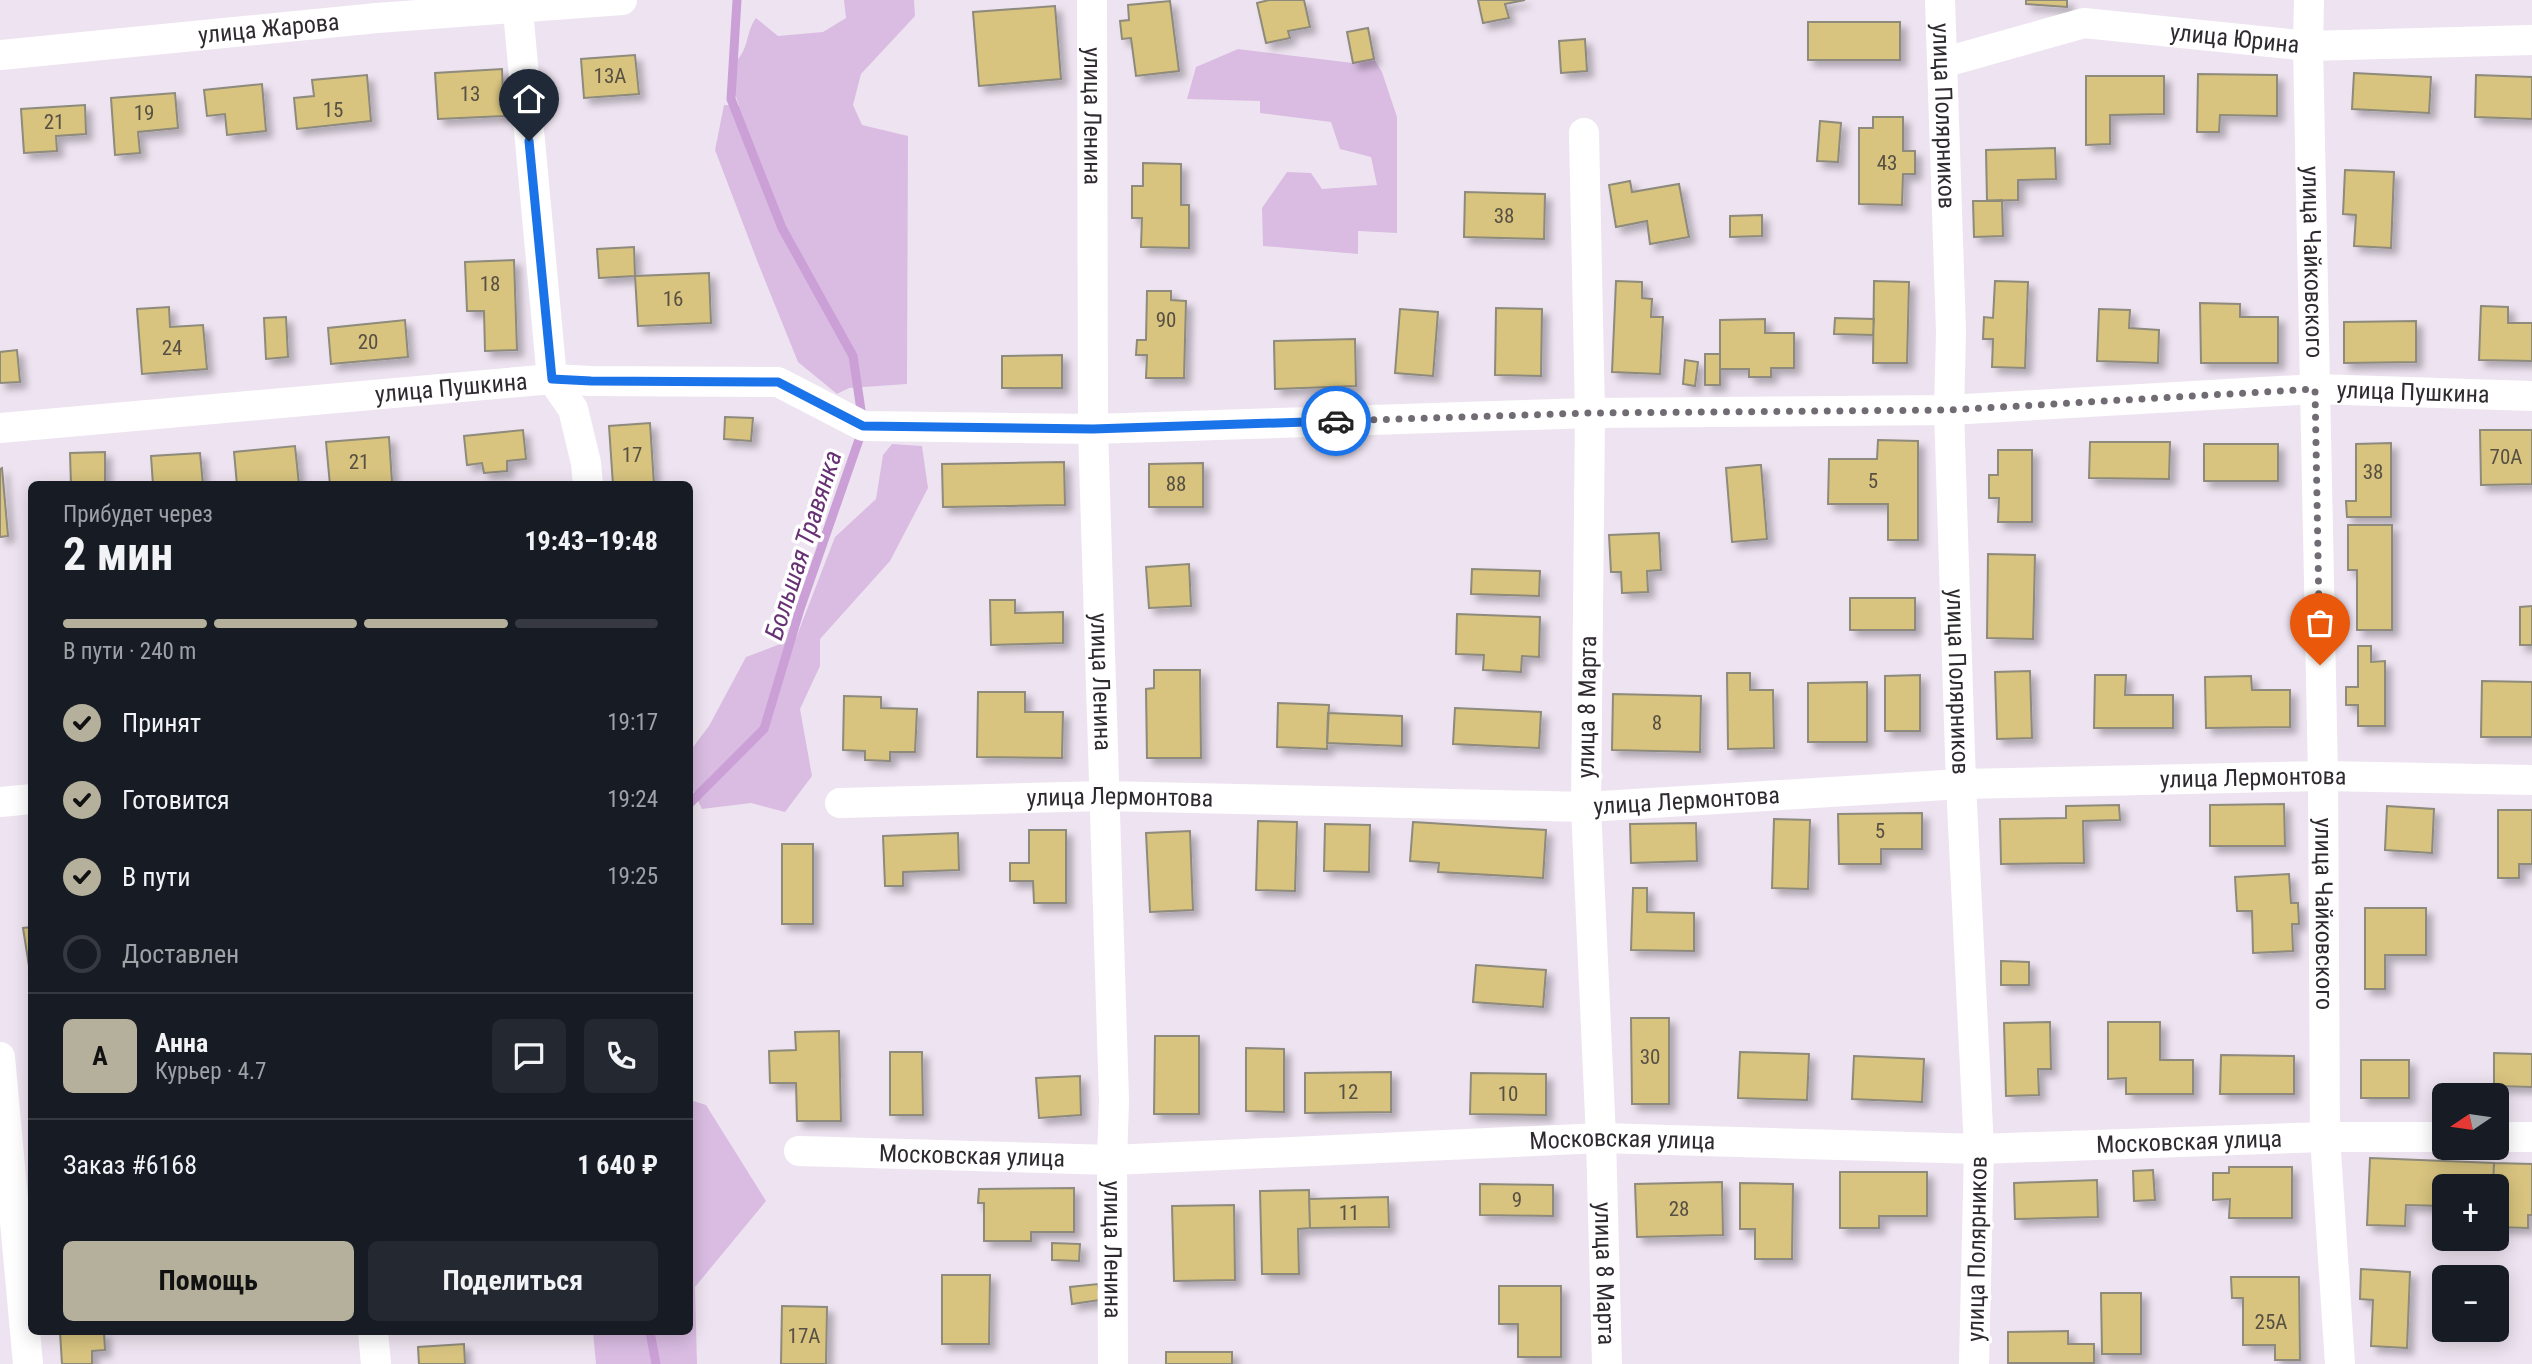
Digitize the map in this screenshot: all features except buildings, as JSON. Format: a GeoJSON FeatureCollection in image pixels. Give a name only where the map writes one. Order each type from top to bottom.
{"type":"FeatureCollection","features":[{"type":"Feature","properties":{"kind":"street","name":"улица Жарова"},"geometry":{"type":"LineString","coordinates":[[0,55],[517,4],[622,0]]}},
{"type":"Feature","properties":{"kind":"street","name":"улица Ленина"},"geometry":{"type":"LineString","coordinates":[[1092,0],[1093,429],[1114,1101],[1113,1364]]}},
{"type":"Feature","properties":{"kind":"street","name":"улица Полярников"},"geometry":{"type":"LineString","coordinates":[[1940,0],[1951,332],[1949,410],[1961,784],[1979,1149],[1974,1364]]}},
{"type":"Feature","properties":{"kind":"street","name":"улица Чайковского"},"geometry":{"type":"LineString","coordinates":[[2309,0],[2323,776],[2325,1137],[2340,1364]]}},
{"type":"Feature","properties":{"kind":"street"},"geometry":{"type":"LineString","coordinates":[[517,4],[552,379],[573,409],[588,481]]}},
{"type":"Feature","properties":{"kind":"street","name":"улица Юрина"},"geometry":{"type":"LineString","coordinates":[[1942,63],[2084,23],[2308,47],[2532,40]]}},
{"type":"Feature","properties":{"kind":"street","name":"улица 8 Марта"},"geometry":{"type":"LineString","coordinates":[[1584,134],[1590,413],[1586,807],[1601,1138],[1607,1364]]}},
{"type":"Feature","properties":{"kind":"street","name":"улица Пушкина"},"geometry":{"type":"LineString","coordinates":[[0,428],[552,379],[778,382],[863,426],[1093,429],[1590,413],[1949,410],[2315,389],[2532,396]]}},
{"type":"Feature","properties":{"kind":"street","name":"улица Лермонтова"},"geometry":{"type":"LineString","coordinates":[[840,803],[1104,796],[1586,807],[1961,784],[2323,776],[2532,780]]}},
{"type":"Feature","properties":{"kind":"street"},"geometry":{"type":"LineString","coordinates":[[0,802],[28,799]]}},
{"type":"Feature","properties":{"kind":"street"},"geometry":{"type":"LineString","coordinates":[[0,1057],[28,1364]]}},
{"type":"Feature","properties":{"kind":"street","name":"Московская улица"},"geometry":{"type":"LineString","coordinates":[[799,1151],[1112,1160],[1601,1138],[1979,1149],[2325,1137],[2432,1137]]}},
{"type":"Feature","properties":{"kind":"street"},"geometry":{"type":"LineString","coordinates":[[2510,1137],[2532,1137]]}},
{"type":"Feature","properties":{"kind":"street"},"geometry":{"type":"LineString","coordinates":[[373,1335],[376,1364]]}},
{"type":"Feature","properties":{"kind":"shaded area"},"geometry":{"type":"Polygon","coordinates":[[[844,0],[914,0],[915,16],[861,74],[853,105],[862,125],[908,136],[907,384],[849,388],[837,394],[798,362],[715,150],[724,105],[739,106],[734,91],[737,60],[744,50],[750,28],[756,18],[778,36],[823,32],[846,18],[844,0]]]}},
{"type":"Feature","properties":{"kind":"shaded area"},"geometry":{"type":"Polygon","coordinates":[[[1238,49],[1353,63],[1374,59],[1382,72],[1397,117],[1397,233],[1358,231],[1358,254],[1263,246],[1262,208],[1287,172],[1311,173],[1322,189],[1377,185],[1371,157],[1340,149],[1331,122],[1260,113],[1260,101],[1187,99],[1196,67],[1238,49]]]}},
{"type":"Feature","properties":{"kind":"shaded area"},"geometry":{"type":"Polygon","coordinates":[[[892,444],[922,446],[928,488],[890,561],[820,639],[820,666],[800,709],[812,776],[785,812],[751,803],[702,809],[693,791],[693,747],[709,726],[746,657],[796,638],[835,537],[876,499],[883,455],[892,444]]]}},
{"type":"Feature","properties":{"kind":"shaded area"},"geometry":{"type":"Polygon","coordinates":[[[693,1101],[706,1105],[766,1201],[695,1287],[697,1364],[596,1364],[593,1335],[693,1335],[693,1101]]]}},
{"type":"Feature","properties":{"kind":"waterway","name":"Большая Травянка"},"geometry":{"type":"LineString","coordinates":[[737,0],[731,99],[782,228],[853,356],[862,417]]}},
{"type":"Feature","properties":{"kind":"waterway","name":"Большая Травянка"},"geometry":{"type":"LineString","coordinates":[[693,800],[764,729],[800,609],[862,431]]}},
{"type":"Feature","properties":{"kind":"waterway","name":"Большая Травянка"},"geometry":{"type":"LineString","coordinates":[[651,1335],[656,1364]]}},
{"type":"Feature","properties":{"kind":"way so far"},"geometry":{"type":"LineString","coordinates":[[1336,421],[1590,413],[1949,410],[2315,389],[2320,665]]}},
{"type":"Feature","properties":{"kind":"route"},"geometry":{"type":"LineString","coordinates":[[529,141],[552,379],[778,382],[863,426],[1093,429],[1336,421]]}}]}
